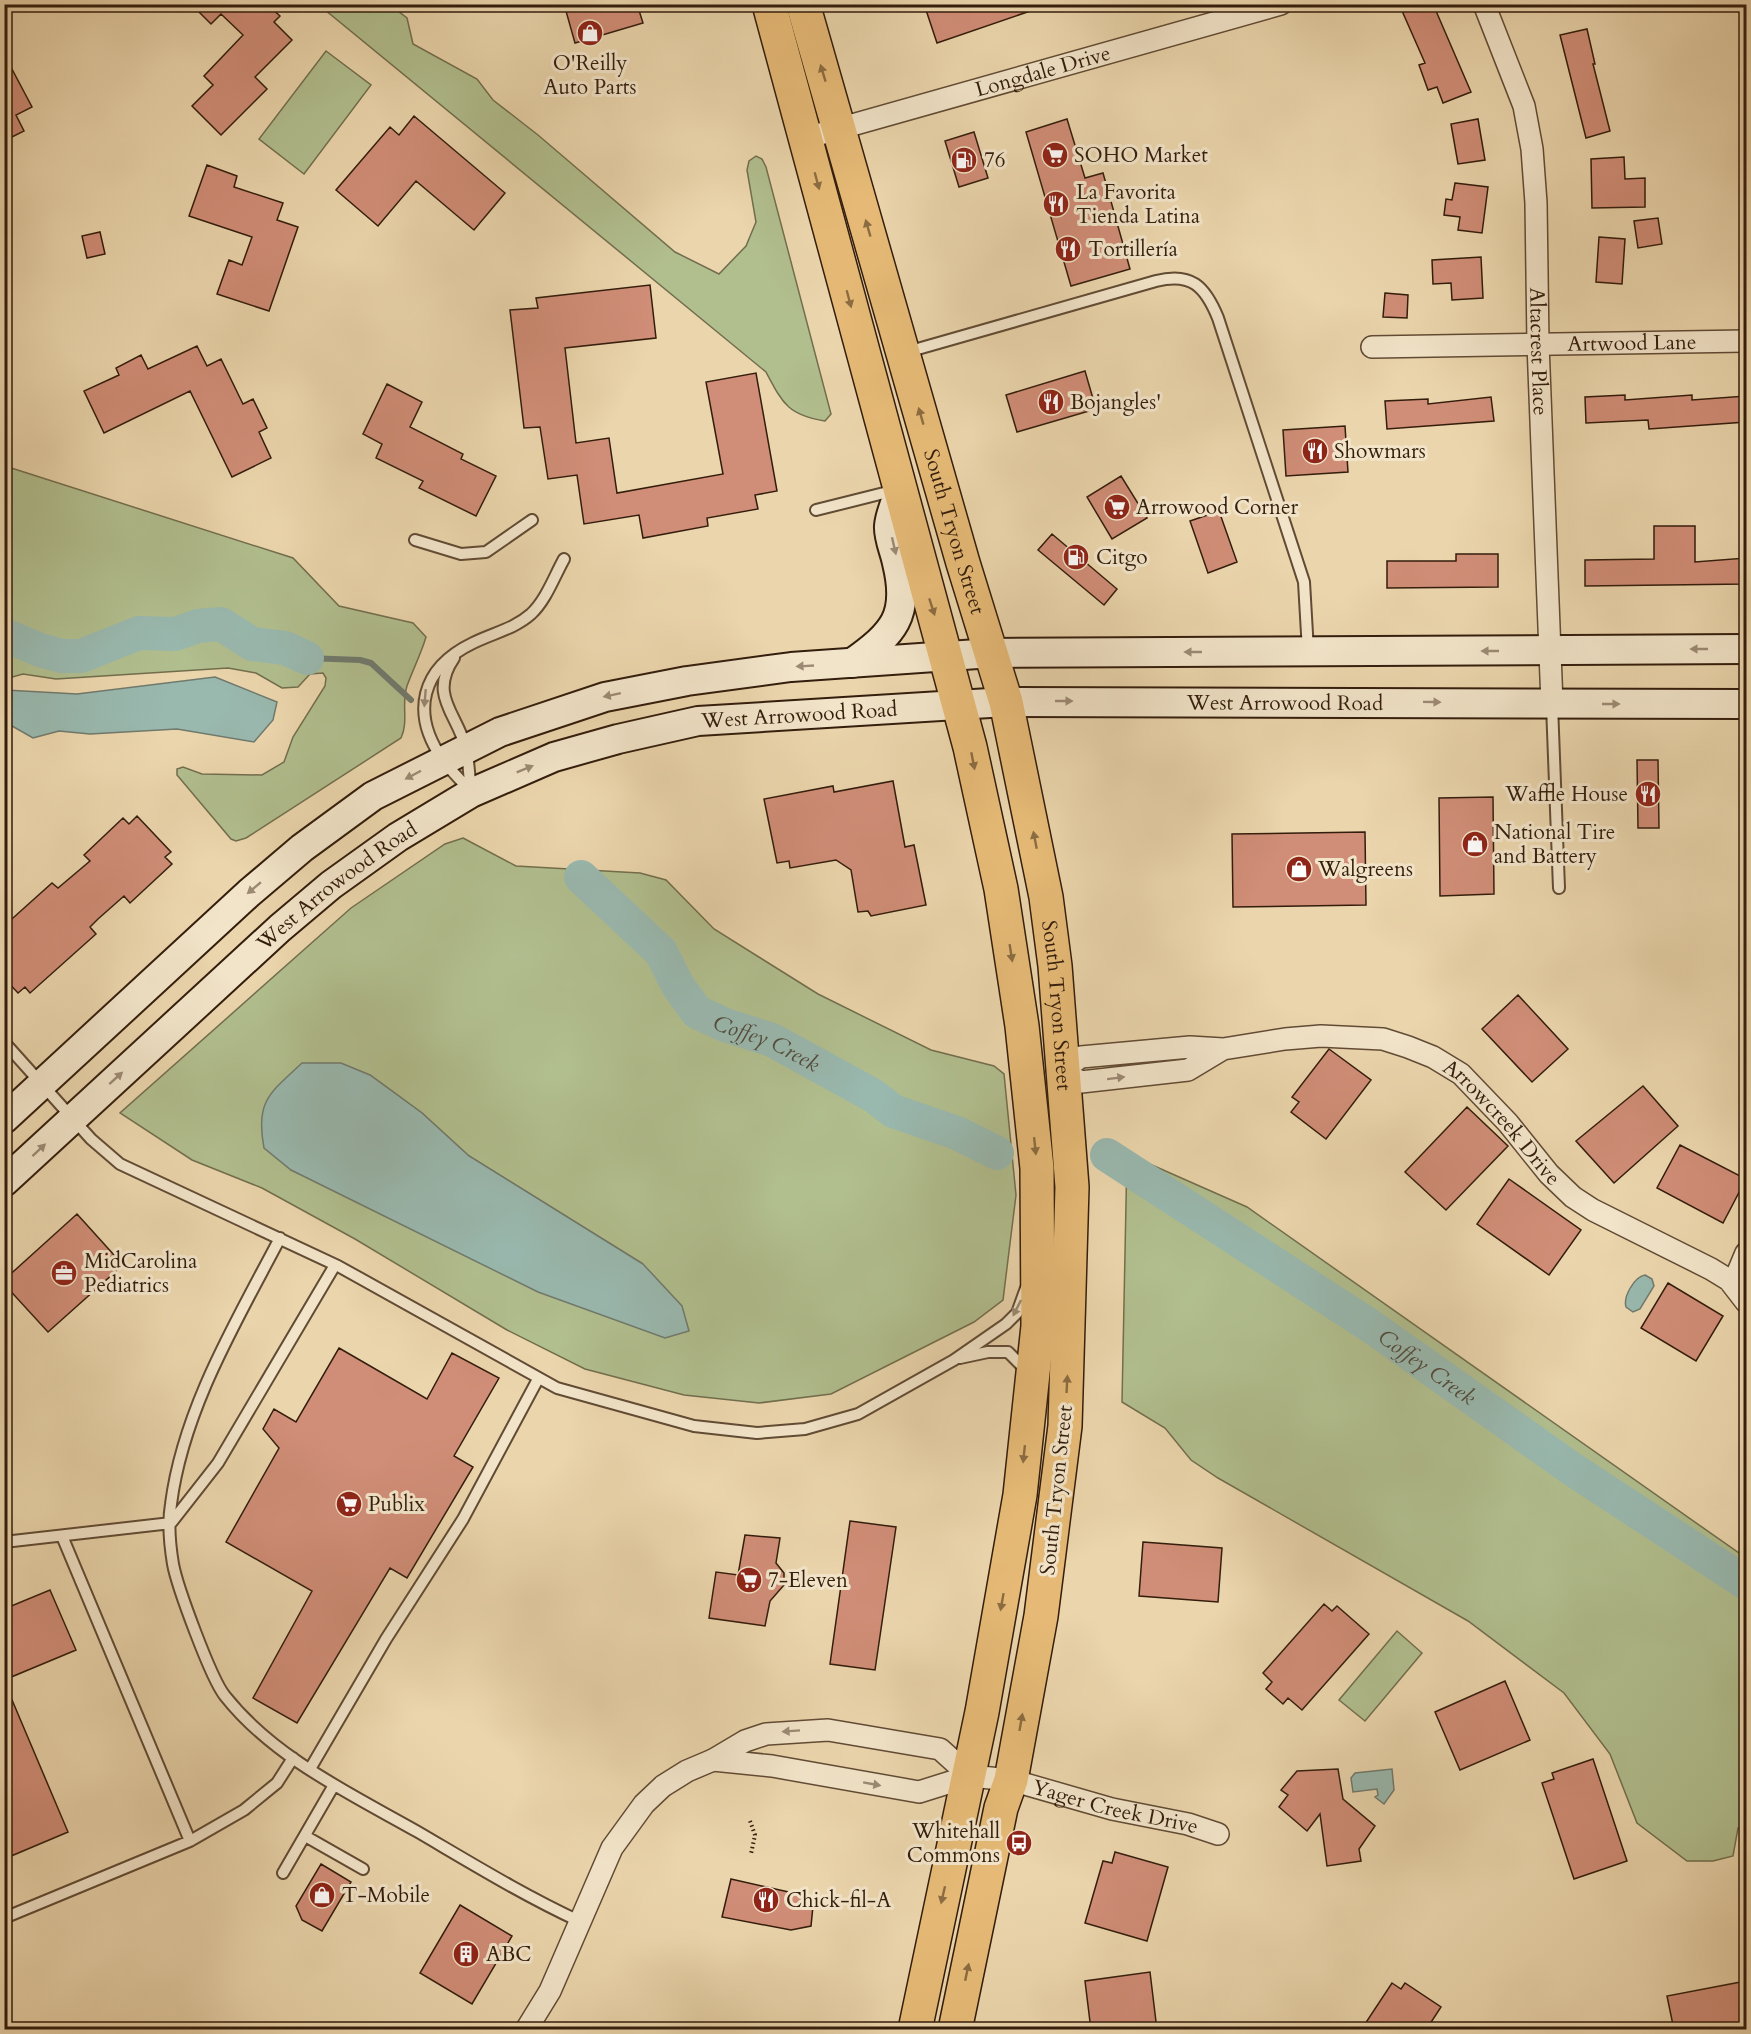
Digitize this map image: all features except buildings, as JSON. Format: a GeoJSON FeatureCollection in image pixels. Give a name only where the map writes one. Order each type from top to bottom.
{"type":"FeatureCollection","features":[{"type":"Feature","properties":{"kind":"main road","name":"South Tryon Street"},"geometry":{"type":"LineString","coordinates":[[769,4],[959,705],[1001,889],[1023,1026],[1037,1168],[1038,1326],[1020,1495],[970,1776],[915,2030]]}},
{"type":"Feature","properties":{"kind":"main road","name":"South Tryon Street"},"geometry":{"type":"LineString","coordinates":[[802,4],[1006,702],[1050,924],[1072,1188],[1065,1426],[1041,1616],[1011,1780],[1000,1816],[955,2030]]}},
{"type":"Feature","properties":{"kind":"main road"},"geometry":{"type":"LineString","coordinates":[[852,663],[878,645],[892,629],[901,612],[903,588],[889,527],[900,490]]}},
{"type":"Feature","properties":{"kind":"main road","name":"West Arrowood Road"},"geometry":{"type":"LineString","coordinates":[[4,1119],[249,893],[302,848],[373,796],[454,753],[532,720],[605,697],[687,681],[779,668],[992,653],[1746,649]]}},
{"type":"Feature","properties":{"kind":"main road","name":"West Arrowood Road"},"geometry":{"type":"LineString","coordinates":[[4,1182],[280,928],[331,885],[398,837],[471,793],[554,758],[654,730],[698,721],[1006,702],[1746,704]]}},
{"type":"Feature","properties":{"kind":"street","name":"Longdale Drive"},"geometry":{"type":"LineString","coordinates":[[806,138],[1281,4]]}},
{"type":"Feature","properties":{"kind":"street","name":"Altacrest Place"},"geometry":{"type":"LineString","coordinates":[[1484,4],[1524,106],[1532,149],[1536,203],[1538,344],[1552,705]]}},
{"type":"Feature","properties":{"kind":"street","name":"Artwood Lane"},"geometry":{"type":"LineString","coordinates":[[1372,347],[1746,341]]}},
{"type":"Feature","properties":{"kind":"street","name":"Arrowcreek Drive"},"geometry":{"type":"LineString","coordinates":[[1061,1071],[1081,1082],[1188,1070],[1223,1050],[1285,1039],[1347,1036],[1383,1040],[1433,1057],[1461,1074],[1573,1197],[1593,1210],[1711,1269],[1733,1284],[1746,1302]]}},
{"type":"Feature","properties":{"kind":"street"},"geometry":{"type":"LineString","coordinates":[[1733,1284],[1746,1253]]}},
{"type":"Feature","properties":{"kind":"street"},"geometry":{"type":"LineString","coordinates":[[526,2030],[550,1991],[612,1848],[644,1804],[663,1786],[687,1770],[713,1760],[745,1741],[766,1734],[828,1730],[940,1749],[970,1776]]}},
{"type":"Feature","properties":{"kind":"street"},"geometry":{"type":"LineString","coordinates":[[713,1760],[771,1766],[919,1792],[970,1776]]}},
{"type":"Feature","properties":{"kind":"street","name":"Yager Creek Drive"},"geometry":{"type":"LineString","coordinates":[[970,1776],[1011,1780],[1112,1809],[1188,1824],[1218,1834]]}},
{"type":"Feature","properties":{"kind":"lane"},"geometry":{"type":"LineString","coordinates":[[903,353],[1174,276],[1189,279],[1203,290],[1218,318],[1304,582],[1308,651]]}},
{"type":"Feature","properties":{"kind":"lane"},"geometry":{"type":"LineString","coordinates":[[816,510],[900,490]]}},
{"type":"Feature","properties":{"kind":"lane"},"geometry":{"type":"LineString","coordinates":[[415,540],[461,554],[486,552],[532,520]]}},
{"type":"Feature","properties":{"kind":"lane"},"geometry":{"type":"LineString","coordinates":[[471,793],[454,753],[425,717],[423,699],[433,674],[458,653],[472,644],[517,626],[533,612],[564,559]]}},
{"type":"Feature","properties":{"kind":"lane"},"geometry":{"type":"LineString","coordinates":[[458,653],[445,677],[444,699],[454,753],[471,793]]}},
{"type":"Feature","properties":{"kind":"lane"},"geometry":{"type":"LineString","coordinates":[[1552,705],[1559,888]]}},
{"type":"Feature","properties":{"kind":"lane"},"geometry":{"type":"LineString","coordinates":[[4,1042],[104,1152],[120,1164],[335,1265],[556,1388],[694,1426],[757,1433],[805,1429],[858,1414],[954,1359],[1006,1324],[1017,1313],[1037,1254]]}},
{"type":"Feature","properties":{"kind":"lane"},"geometry":{"type":"LineString","coordinates":[[280,1238],[206,1387],[186,1438],[170,1506],[173,1564],[198,1637],[223,1694],[255,1728],[293,1758],[334,1785],[526,1896],[579,1921]]}},
{"type":"Feature","properties":{"kind":"lane"},"geometry":{"type":"LineString","coordinates":[[4,1542],[171,1523],[218,1463],[335,1265]]}},
{"type":"Feature","properties":{"kind":"lane"},"geometry":{"type":"LineString","coordinates":[[954,1359],[988,1352],[1008,1352],[1015,1356],[1032,1378]]}},
{"type":"Feature","properties":{"kind":"lane"},"geometry":{"type":"LineString","coordinates":[[310,1769],[386,1639],[463,1519],[538,1378]]}},
{"type":"Feature","properties":{"kind":"lane"},"geometry":{"type":"LineString","coordinates":[[62,1536],[190,1841]]}},
{"type":"Feature","properties":{"kind":"lane"},"geometry":{"type":"LineString","coordinates":[[4,1918],[190,1841],[244,1810],[277,1783],[293,1758]]}},
{"type":"Feature","properties":{"kind":"lane"},"geometry":{"type":"LineString","coordinates":[[284,1873],[334,1785]]}},
{"type":"Feature","properties":{"kind":"lane"},"geometry":{"type":"LineString","coordinates":[[305,1836],[363,1869]]}},
{"type":"Feature","properties":{"kind":"path"},"geometry":{"type":"LineString","coordinates":[[750,1821],[755,1835],[751,1854]]}},
{"type":"Feature","properties":{"kind":"green space"},"geometry":{"type":"Polygon","coordinates":[[[319,5],[390,5],[407,18],[413,44],[477,79],[493,100],[538,135],[675,252],[719,274],[746,246],[756,222],[747,170],[749,161],[756,156],[762,159],[831,414],[825,421],[803,415],[788,406],[766,372],[319,5]]]}},
{"type":"Feature","properties":{"kind":"green space"},"geometry":{"type":"Polygon","coordinates":[[[326,51],[371,85],[304,174],[259,139],[326,51]]]}},
{"type":"Feature","properties":{"kind":"green space"},"geometry":{"type":"Polygon","coordinates":[[[5,466],[293,558],[339,606],[413,623],[426,637],[405,693],[404,725],[401,738],[246,838],[236,841],[231,839],[177,775],[177,769],[183,767],[202,774],[262,775],[284,762],[293,737],[325,686],[326,678],[323,673],[310,674],[298,687],[282,688],[256,673],[228,668],[56,679],[23,674],[5,679],[5,466]]]}},
{"type":"Feature","properties":{"kind":"green space"},"geometry":{"type":"Polygon","coordinates":[[[463,838],[516,866],[640,873],[666,880],[714,929],[818,994],[931,1050],[994,1066],[1004,1074],[1016,1195],[1003,1300],[974,1322],[831,1394],[759,1403],[684,1395],[585,1369],[507,1330],[355,1239],[262,1188],[192,1160],[120,1113],[351,908],[445,844],[463,838]],[[370,1075],[291,1170],[327,1186],[643,1264],[469,1156],[422,1113],[370,1075]]]}},
{"type":"Feature","properties":{"kind":"green space"},"geometry":{"type":"Polygon","coordinates":[[[1127,1154],[1247,1207],[1746,1558],[1746,1829],[1738,1828],[1733,1856],[1713,1861],[1687,1861],[1637,1823],[1610,1754],[1564,1693],[1468,1621],[1218,1478],[1191,1460],[1165,1428],[1122,1402],[1127,1154]]]}},
{"type":"Feature","properties":{"kind":"green space"},"geometry":{"type":"Polygon","coordinates":[[[1397,1631],[1422,1653],[1365,1721],[1339,1700],[1397,1631]]]}},
{"type":"Feature","properties":{"kind":"water"},"geometry":{"type":"Polygon","coordinates":[[[215,677],[277,702],[273,720],[254,742],[177,729],[90,734],[59,731],[33,738],[5,722],[6,690],[77,694],[215,677]]]}},
{"type":"Feature","properties":{"kind":"water"},"geometry":{"type":"Polygon","coordinates":[[[302,1063],[341,1063],[370,1075],[422,1113],[469,1156],[643,1264],[682,1306],[689,1331],[665,1338],[538,1292],[291,1170],[264,1148],[262,1119],[268,1099],[281,1082],[302,1063]]]}},
{"type":"Feature","properties":{"kind":"water"},"geometry":{"type":"Polygon","coordinates":[[[1645,1275],[1652,1279],[1654,1286],[1640,1309],[1633,1312],[1626,1307],[1628,1293],[1633,1283],[1645,1275]]]}},
{"type":"Feature","properties":{"kind":"water"},"geometry":{"type":"Polygon","coordinates":[[[1392,1769],[1394,1790],[1384,1804],[1375,1797],[1378,1795],[1377,1789],[1353,1792],[1351,1778],[1355,1773],[1392,1769]]]}},
{"type":"Feature","properties":{"kind":"waterway","name":"Coffey Creek"},"geometry":{"type":"LineString","coordinates":[[4,635],[40,650],[62,656],[81,656],[139,633],[175,634],[198,626],[221,624],[252,644],[285,648],[307,658]]}},
{"type":"Feature","properties":{"kind":"waterway","name":"Coffey Creek"},"geometry":{"type":"LineString","coordinates":[[307,658],[360,660],[371,663],[411,700]]}},
{"type":"Feature","properties":{"kind":"waterway","name":"Coffey Creek"},"geometry":{"type":"LineString","coordinates":[[581,877],[661,952],[678,986],[697,1012],[725,1025],[772,1040],[874,1096],[893,1111],[957,1133],[997,1153]]}},
{"type":"Feature","properties":{"kind":"waterway","name":"Coffey Creek"},"geometry":{"type":"LineString","coordinates":[[1107,1155],[1369,1325],[1572,1469],[1746,1583]]}},
{"type":"Feature","properties":{"kind":"place","name":"O'Reilly Auto Parts"},"geometry":{"type":"Point","coordinates":[590,33]}},
{"type":"Feature","properties":{"kind":"place","name":"SOHO Market"},"geometry":{"type":"Point","coordinates":[1055,155]}},
{"type":"Feature","properties":{"kind":"place","name":"76"},"geometry":{"type":"Point","coordinates":[964,160]}},
{"type":"Feature","properties":{"kind":"place","name":"La Favorita Tienda Latina"},"geometry":{"type":"Point","coordinates":[1056,204]}},
{"type":"Feature","properties":{"kind":"place","name":"Tortillería"},"geometry":{"type":"Point","coordinates":[1068,249]}},
{"type":"Feature","properties":{"kind":"place","name":"Bojangles'"},"geometry":{"type":"Point","coordinates":[1051,402]}},
{"type":"Feature","properties":{"kind":"place","name":"Showmars"},"geometry":{"type":"Point","coordinates":[1315,451]}},
{"type":"Feature","properties":{"kind":"place","name":"Arrowood Corner"},"geometry":{"type":"Point","coordinates":[1117,507]}},
{"type":"Feature","properties":{"kind":"place","name":"Citgo"},"geometry":{"type":"Point","coordinates":[1076,557]}},
{"type":"Feature","properties":{"kind":"place","name":"Waffle House"},"geometry":{"type":"Point","coordinates":[1648,794]}},
{"type":"Feature","properties":{"kind":"place","name":"National Tire and Battery"},"geometry":{"type":"Point","coordinates":[1475,844]}},
{"type":"Feature","properties":{"kind":"place","name":"Walgreens"},"geometry":{"type":"Point","coordinates":[1299,869]}},
{"type":"Feature","properties":{"kind":"place","name":"MidCarolina Pediatrics"},"geometry":{"type":"Point","coordinates":[64,1273]}},
{"type":"Feature","properties":{"kind":"place","name":"Publix"},"geometry":{"type":"Point","coordinates":[349,1504]}},
{"type":"Feature","properties":{"kind":"place","name":"7-Eleven"},"geometry":{"type":"Point","coordinates":[749,1580]}},
{"type":"Feature","properties":{"kind":"place","name":"Whitehall Commons"},"geometry":{"type":"Point","coordinates":[1019,1843]}},
{"type":"Feature","properties":{"kind":"place","name":"T-Mobile"},"geometry":{"type":"Point","coordinates":[322,1895]}},
{"type":"Feature","properties":{"kind":"place","name":"Chick-fil-A"},"geometry":{"type":"Point","coordinates":[766,1900]}},
{"type":"Feature","properties":{"kind":"place","name":"ABC"},"geometry":{"type":"Point","coordinates":[466,1954]}}]}
